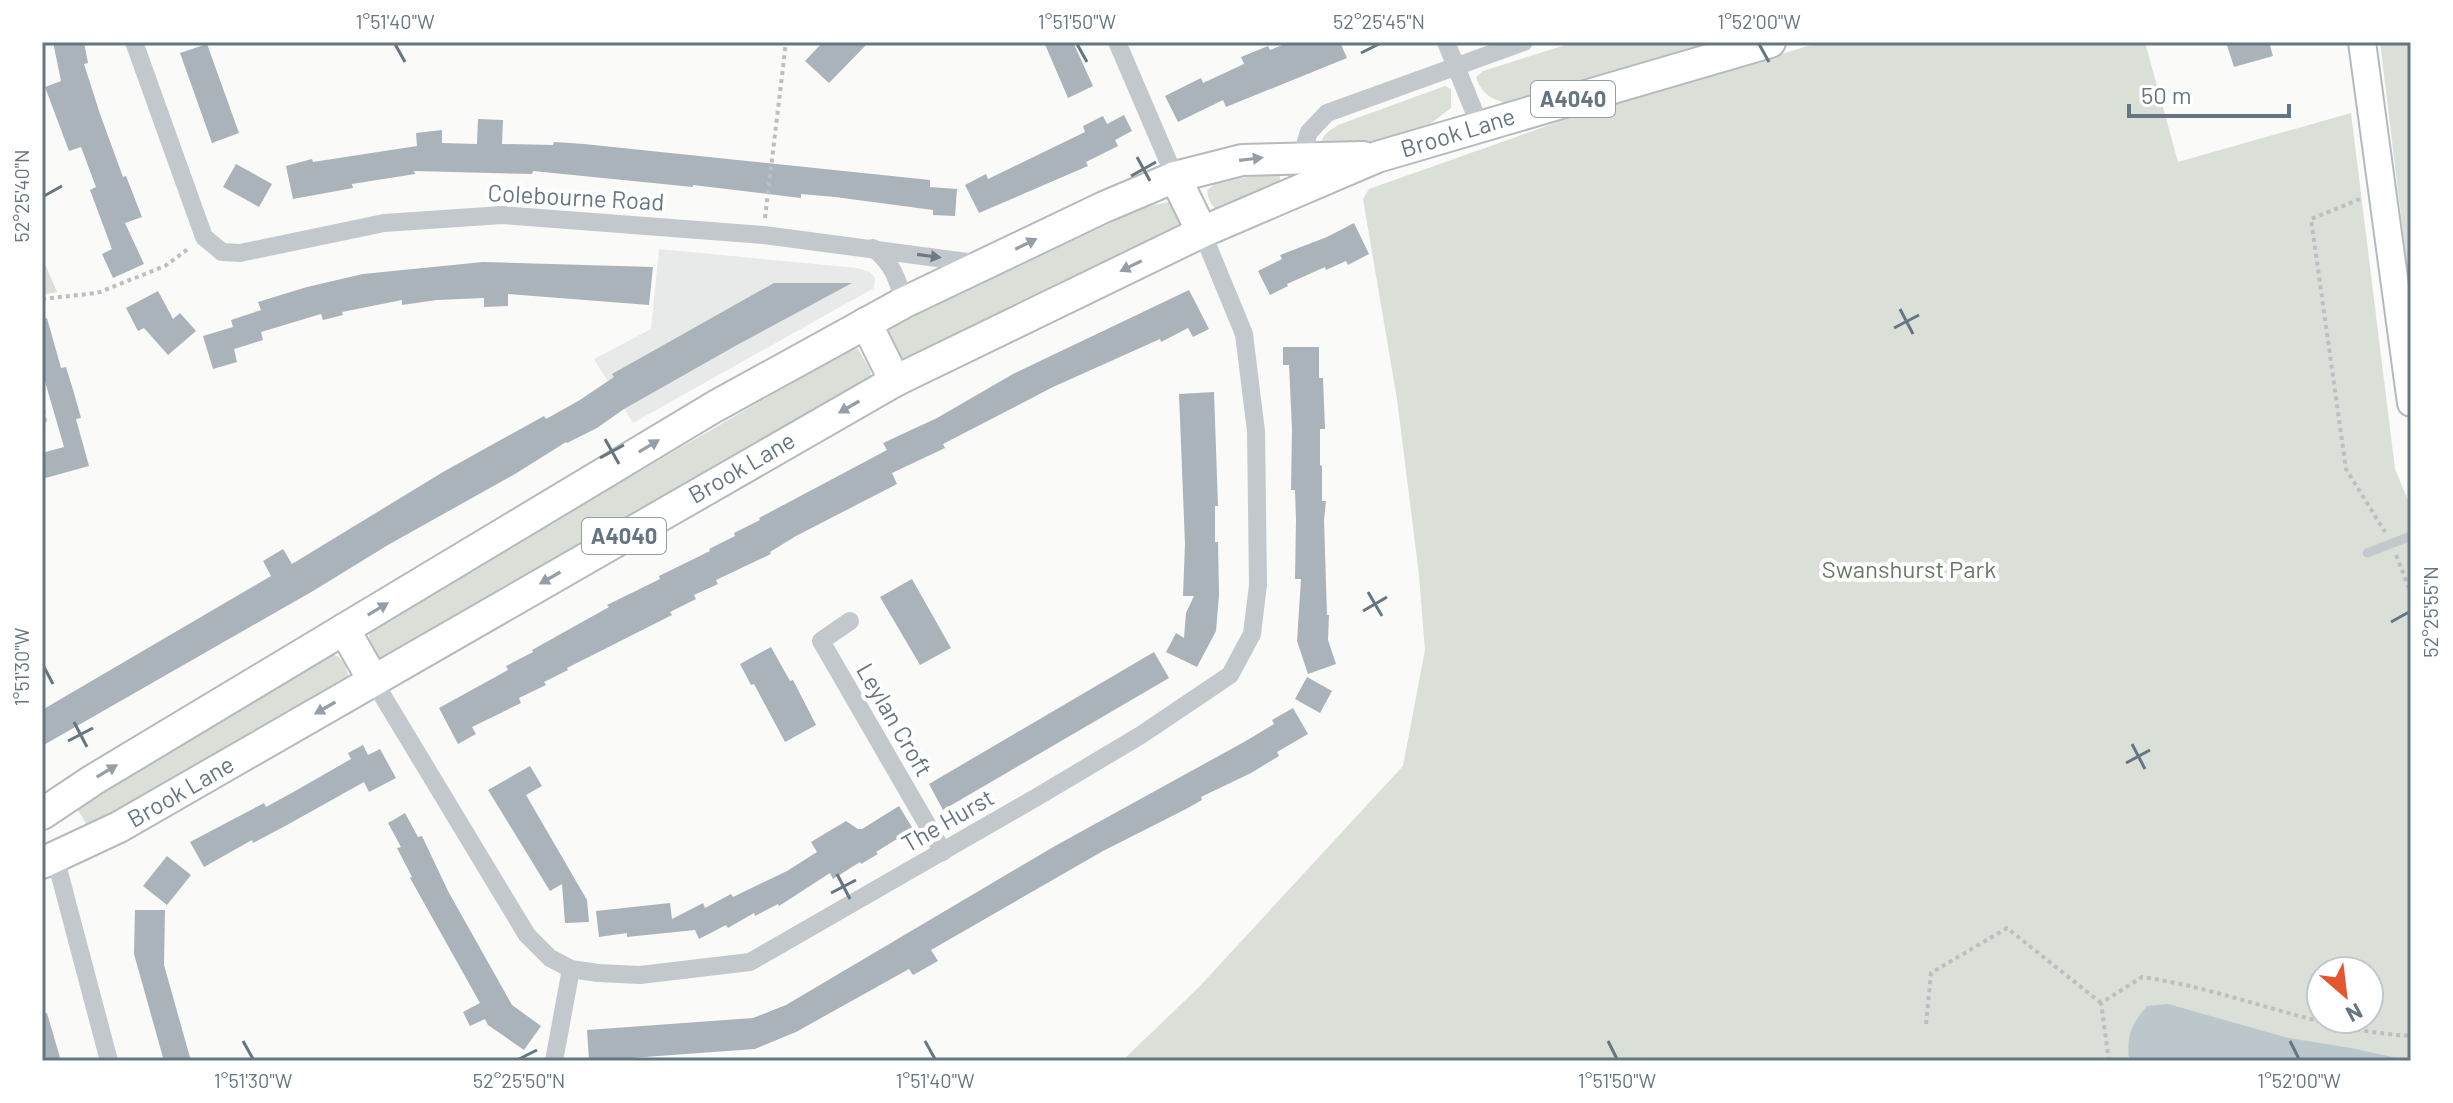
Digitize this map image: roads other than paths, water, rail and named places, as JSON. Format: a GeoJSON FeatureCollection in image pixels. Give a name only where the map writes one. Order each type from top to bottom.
{"type":"FeatureCollection","features":[{"type":"Feature","properties":{"kind":"main road","name":"Brook Lane"},"geometry":{"type":"LineString","coordinates":[[49,860],[119,827],[895,381],[1202,232],[1377,157],[1770,42]]}},
{"type":"Feature","properties":{"kind":"main road","name":"Brook Lane"},"geometry":{"type":"LineString","coordinates":[[42,814],[93,780],[714,407],[903,303],[1104,207],[1175,177],[1242,160],[1377,157]]}},
{"type":"Feature","properties":{"kind":"main road"},"geometry":{"type":"LineString","coordinates":[[1175,177],[1202,232]]}},
{"type":"Feature","properties":{"kind":"main road"},"geometry":{"type":"LineString","coordinates":[[866,323],[895,381]]}},
{"type":"Feature","properties":{"kind":"main road"},"geometry":{"type":"LineString","coordinates":[[344,629],[373,680]]}},
{"type":"Feature","properties":{"kind":"main road"},"geometry":{"type":"LineString","coordinates":[[42,825],[49,860]]}},
{"type":"Feature","properties":{"kind":"street","name":"Colebourne Road"},"geometry":{"type":"LineString","coordinates":[[134,42],[204,237],[222,252],[240,253],[384,223],[502,215],[764,235],[985,264]]}},
{"type":"Feature","properties":{"kind":"street"},"geometry":{"type":"LineString","coordinates":[[1117,42],[1175,177]]}},
{"type":"Feature","properties":{"kind":"street"},"geometry":{"type":"LineString","coordinates":[[1446,42],[1480,126]]}},
{"type":"Feature","properties":{"kind":"street"},"geometry":{"type":"LineString","coordinates":[[1301,157],[1309,132],[1327,113],[1524,42]]}},
{"type":"Feature","properties":{"kind":"street"},"geometry":{"type":"LineString","coordinates":[[2362,42],[2411,403]]}},
{"type":"Feature","properties":{"kind":"street","name":"The Hurst"},"geometry":{"type":"LineString","coordinates":[[373,680],[527,935],[550,958],[571,969],[640,975],[750,962],[1141,735],[1230,675],[1252,634],[1258,585],[1256,431],[1244,334],[1202,232]]}},
{"type":"Feature","properties":{"kind":"street"},"geometry":{"type":"LineString","coordinates":[[873,248],[887,259],[900,283],[903,303]]}},
{"type":"Feature","properties":{"kind":"street","name":"Leylan Croft"},"geometry":{"type":"LineString","coordinates":[[850,621],[821,641],[943,852]]}},
{"type":"Feature","properties":{"kind":"street"},"geometry":{"type":"LineString","coordinates":[[49,860],[109,1061]]}},
{"type":"Feature","properties":{"kind":"street"},"geometry":{"type":"LineString","coordinates":[[554,1061],[571,969]]}},
{"type":"Feature","properties":{"kind":"lane"},"geometry":{"type":"LineString","coordinates":[[2367,553],[2411,536]]}},
{"type":"Feature","properties":{"kind":"park label","name":"Swanshurst Park"},"geometry":{"type":"Point","coordinates":[1909,570]}}]}
